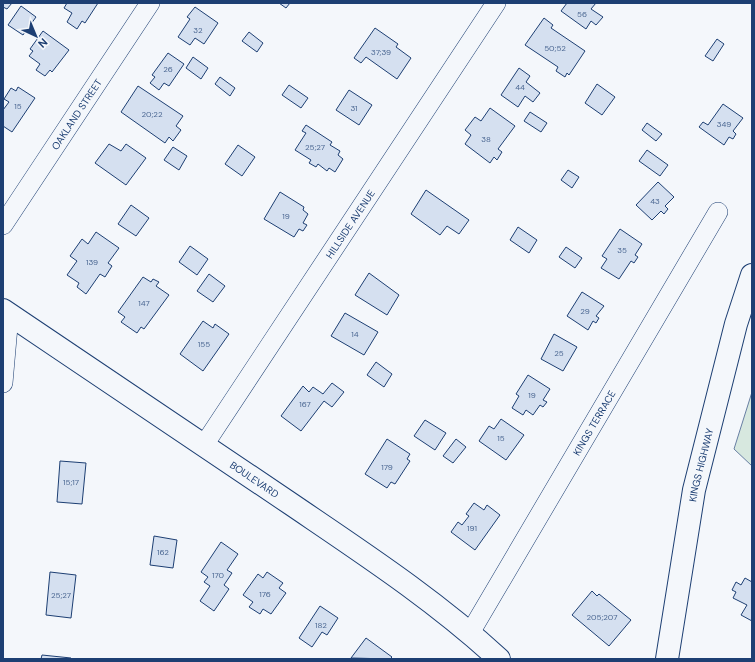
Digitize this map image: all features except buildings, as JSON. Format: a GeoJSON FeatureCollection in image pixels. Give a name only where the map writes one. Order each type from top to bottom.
{"type":"FeatureCollection","features":[{"type":"Feature","properties":{"kind":"main road","name":"KINGS HIGHWAY"},"geometry":{"type":"LineString","coordinates":[[667,659],[694,490],[736,324],[752,275]]}},
{"type":"Feature","properties":{"kind":"main road","name":"BOULEVARD"},"geometry":{"type":"LineString","coordinates":[[6,312],[389,571],[429,600],[499,659]]}},
{"type":"Feature","properties":{"kind":"street","name":"OAKLAND STREET"},"geometry":{"type":"LineString","coordinates":[[3,225],[150,3]]}},
{"type":"Feature","properties":{"kind":"street","name":"HILLSIDE AVENUE"},"geometry":{"type":"LineString","coordinates":[[204,445],[496,3]]}},
{"type":"Feature","properties":{"kind":"street","name":"KINGS TERRACE"},"geometry":{"type":"LineString","coordinates":[[470,633],[718,212]]}},
{"type":"Feature","properties":{"kind":"street"},"geometry":{"type":"LineString","coordinates":[[3,383],[6,312]]}},
{"type":"Feature","properties":{"kind":"shaded area"},"geometry":{"type":"Polygon","coordinates":[[[752,392],[752,466],[734,449],[752,392]]]}}]}
